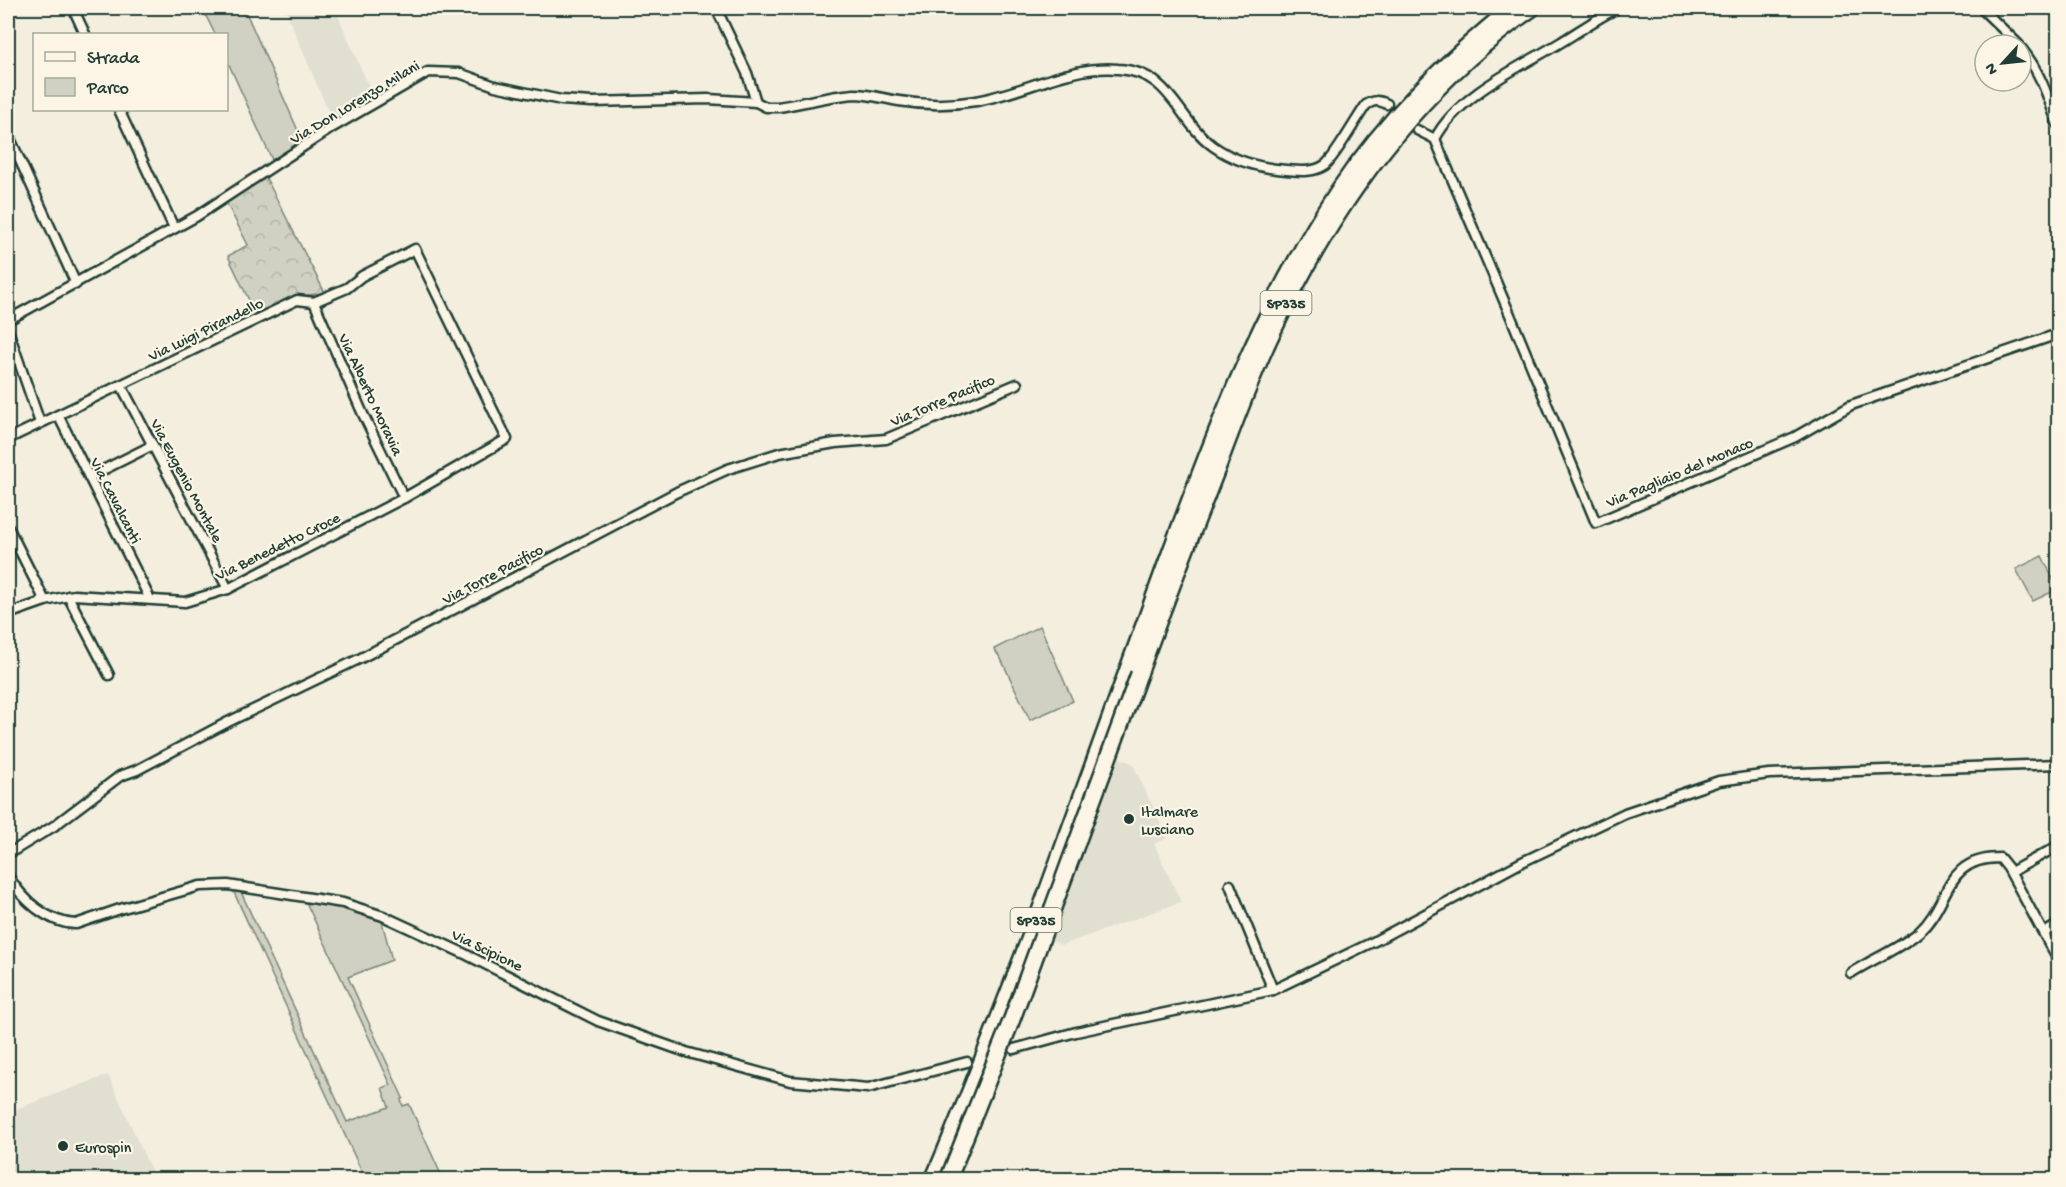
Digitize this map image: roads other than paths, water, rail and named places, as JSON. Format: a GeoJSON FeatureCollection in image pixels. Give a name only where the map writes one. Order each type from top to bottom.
{"type":"FeatureCollection","features":[{"type":"Feature","properties":{"kind":"highway","name":"SP335"},"geometry":{"type":"LineString","coordinates":[[948,1179],[1012,1019],[1137,657],[1221,423],[1261,327],[1305,244],[1339,189],[1393,119],[1460,50],[1512,8]]}},
{"type":"Feature","properties":{"kind":"highway","name":"SP335"},"geometry":{"type":"LineString","coordinates":[[933,1179],[1006,1002],[1137,657],[1184,551],[1268,341],[1290,296],[1325,234],[1404,123],[1451,74],[1532,8]]}},
{"type":"Feature","properties":{"kind":"street"},"geometry":{"type":"LineString","coordinates":[[73,8],[85,33]]}},
{"type":"Feature","properties":{"kind":"street"},"geometry":{"type":"LineString","coordinates":[[716,8],[747,73],[756,102]]}},
{"type":"Feature","properties":{"kind":"street"},"geometry":{"type":"LineString","coordinates":[[1417,130],[1435,140],[1441,127],[1482,88],[1618,8]]}},
{"type":"Feature","properties":{"kind":"street"},"geometry":{"type":"LineString","coordinates":[[1981,8],[2007,33]]}},
{"type":"Feature","properties":{"kind":"street"},"geometry":{"type":"LineString","coordinates":[[2033,63],[2041,78],[2058,125]]}},
{"type":"Feature","properties":{"kind":"street","name":"Via Don Lorenzo Milani"},"geometry":{"type":"LineString","coordinates":[[8,320],[197,216],[333,128],[428,72],[459,74],[495,86],[561,100],[602,102],[708,99],[756,102],[766,107],[778,107],[854,94],[918,104],[976,101],[1094,68],[1119,69],[1138,72],[1156,81],[1212,146],[1254,166],[1302,171],[1313,171],[1327,164],[1366,105],[1378,100],[1387,104]]}},
{"type":"Feature","properties":{"kind":"street"},"geometry":{"type":"LineString","coordinates":[[119,111],[174,228]]}},
{"type":"Feature","properties":{"kind":"street"},"geometry":{"type":"LineString","coordinates":[[8,134],[76,284]]}},
{"type":"Feature","properties":{"kind":"street","name":"Via Pagliaio del Monaco"},"geometry":{"type":"LineString","coordinates":[[1435,140],[1596,523],[1795,437],[1851,405],[2058,334]]}},
{"type":"Feature","properties":{"kind":"street","name":"Via Luigi Pirandello"},"geometry":{"type":"LineString","coordinates":[[8,439],[297,300],[314,302],[347,288],[362,276],[415,249],[507,440]]}},
{"type":"Feature","properties":{"kind":"street","name":"Via Alberto Moravia"},"geometry":{"type":"LineString","coordinates":[[314,302],[362,412],[404,498]]}},
{"type":"Feature","properties":{"kind":"street"},"geometry":{"type":"LineString","coordinates":[[8,330],[40,423]]}},
{"type":"Feature","properties":{"kind":"street","name":"Via Torre Pacifico"},"geometry":{"type":"LineString","coordinates":[[8,854],[54,826],[120,776],[137,770],[228,722],[361,658],[677,492],[728,469],[779,453],[835,443],[886,439],[1017,384]]}},
{"type":"Feature","properties":{"kind":"street","name":"Via Eugenio Montale"},"geometry":{"type":"LineString","coordinates":[[121,385],[228,589]]}},
{"type":"Feature","properties":{"kind":"street","name":"Via Cavalcanti"},"geometry":{"type":"LineString","coordinates":[[58,415],[150,599]]}},
{"type":"Feature","properties":{"kind":"street","name":"Via Benedetto Croce"},"geometry":{"type":"LineString","coordinates":[[8,614],[45,600],[68,596],[185,602],[228,589],[404,498],[507,440]]}},
{"type":"Feature","properties":{"kind":"street"},"geometry":{"type":"LineString","coordinates":[[89,477],[153,445]]}},
{"type":"Feature","properties":{"kind":"street"},"geometry":{"type":"LineString","coordinates":[[8,527],[45,600]]}},
{"type":"Feature","properties":{"kind":"street"},"geometry":{"type":"LineString","coordinates":[[68,596],[109,675]]}},
{"type":"Feature","properties":{"kind":"street"},"geometry":{"type":"LineString","coordinates":[[1014,1049],[1076,1032],[1274,990],[1375,941],[1521,862],[1625,813],[1719,781],[1769,774],[2058,764]]}},
{"type":"Feature","properties":{"kind":"street"},"geometry":{"type":"LineString","coordinates":[[2011,872],[2058,846]]}},
{"type":"Feature","properties":{"kind":"street"},"geometry":{"type":"LineString","coordinates":[[1851,973],[1901,945],[1920,931],[1934,913],[1949,883],[1961,870],[1985,858],[2000,858],[2011,872],[2058,960]]}},
{"type":"Feature","properties":{"kind":"street","name":"Via Scipione"},"geometry":{"type":"LineString","coordinates":[[8,876],[21,896],[37,908],[70,924],[200,886],[228,885],[343,903],[382,916],[463,953],[598,1021],[686,1052],[790,1081],[868,1088],[967,1062]]}},
{"type":"Feature","properties":{"kind":"street"},"geometry":{"type":"LineString","coordinates":[[1230,885],[1274,990]]}},
{"type":"Feature","properties":{"kind":"street"},"geometry":{"type":"LineString","coordinates":[[2044,933],[2058,925]]}},
{"type":"Feature","properties":{"kind":"place","name":"Italmare Lusciano"},"geometry":{"type":"Point","coordinates":[1129,819]}},
{"type":"Feature","properties":{"kind":"place","name":"Eurospin"},"geometry":{"type":"Point","coordinates":[63,1146]}}]}
